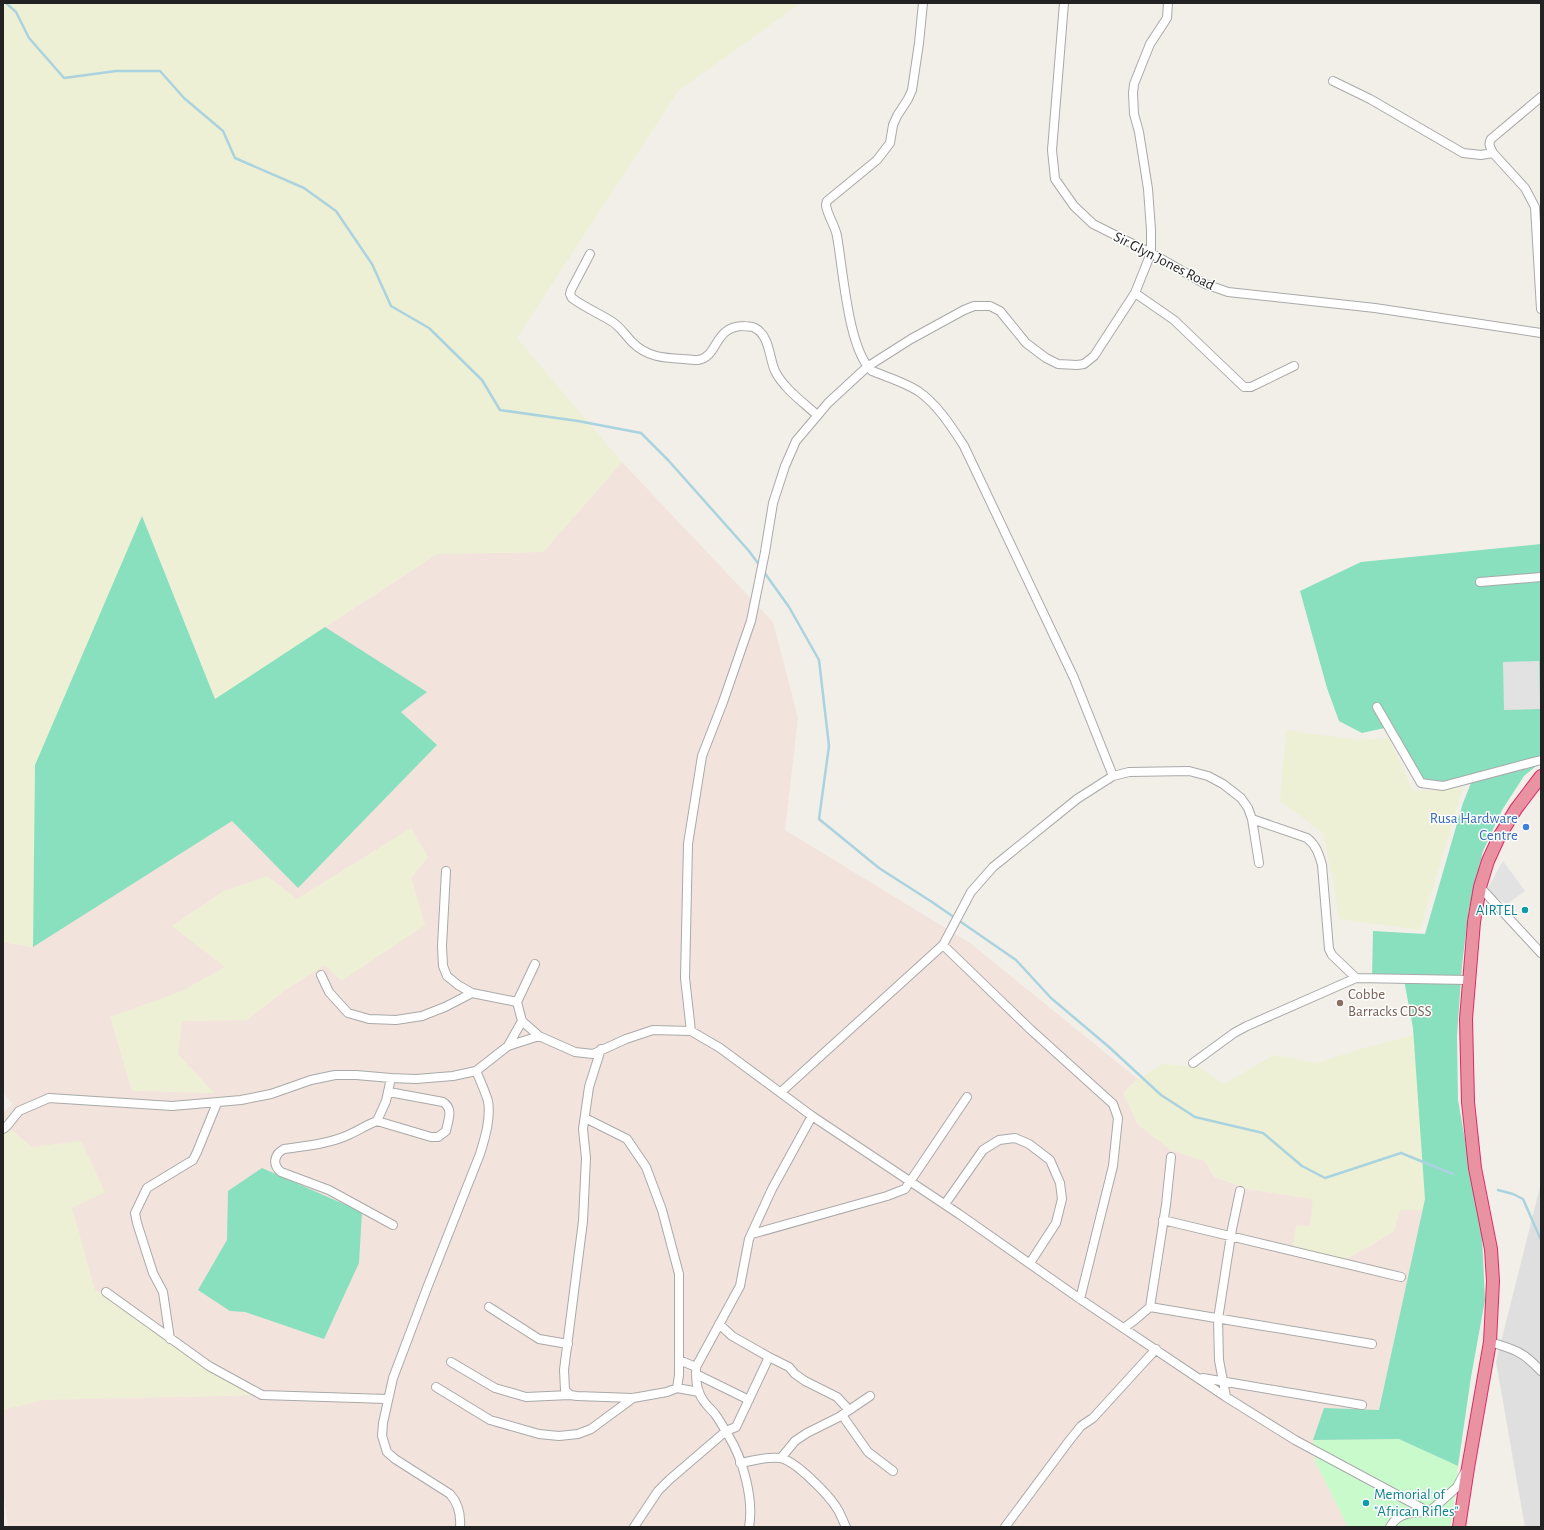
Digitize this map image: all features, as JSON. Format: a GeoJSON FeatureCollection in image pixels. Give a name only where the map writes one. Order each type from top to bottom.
{"type":"FeatureCollection","features":[{"type":"Feature","properties":{"kind":"highway"},"geometry":{"type":"LineString","coordinates":[[1459,1527],[1490,1342],[1493,1281],[1491,1249],[1475,1168],[1469,1120],[1466,1019],[1468,980],[1474,922],[1480,888],[1488,861],[1499,837],[1516,809],[1541,776]]}},
{"type":"Feature","properties":{"kind":"street"},"geometry":{"type":"LineString","coordinates":[[923,3],[912,90],[893,125],[890,143],[877,160],[827,201],[826,205],[837,235],[850,318],[859,353],[867,366],[872,371],[917,391],[945,417],[964,446],[1074,678],[1113,776]]}},
{"type":"Feature","properties":{"kind":"street","name":"Sir Glyn Jones Road"},"geometry":{"type":"LineString","coordinates":[[1064,3],[1052,150],[1055,179],[1074,206],[1093,224],[1151,253],[1205,284],[1228,292],[1375,308],[1541,333]]}},
{"type":"Feature","properties":{"kind":"street"},"geometry":{"type":"LineString","coordinates":[[691,1031],[685,978],[688,844],[702,756],[723,702],[751,621],[773,503],[785,466],[796,441],[817,415],[867,366],[964,310],[981,305],[990,306],[1000,311],[1026,343],[1046,358],[1058,364],[1084,364],[1094,356],[1135,293],[1151,253],[1148,189],[1139,132],[1134,114],[1132,93],[1134,84],[1150,44],[1167,18],[1168,3]]}},
{"type":"Feature","properties":{"kind":"street"},"geometry":{"type":"LineString","coordinates":[[1333,81],[1370,99],[1463,153],[1481,155],[1493,153]]}},
{"type":"Feature","properties":{"kind":"street"},"geometry":{"type":"LineString","coordinates":[[1541,97],[1489,142],[1493,153],[1525,188],[1535,207],[1541,310]]}},
{"type":"Feature","properties":{"kind":"street"},"geometry":{"type":"LineString","coordinates":[[590,254],[571,290],[570,294],[572,298],[612,322],[638,347],[656,357],[698,360],[705,358],[710,354],[719,338],[725,332],[738,326],[754,328],[761,332],[768,345],[775,371],[781,380],[787,388],[817,415]]}},
{"type":"Feature","properties":{"kind":"street"},"geometry":{"type":"LineString","coordinates":[[1135,293],[1174,320],[1244,387],[1251,387],[1294,366]]}},
{"type":"Feature","properties":{"kind":"street"},"geometry":{"type":"LineString","coordinates":[[1480,582],[1541,577]]}},
{"type":"Feature","properties":{"kind":"street"},"geometry":{"type":"LineString","coordinates":[[1377,707],[1421,783],[1443,786],[1541,760]]}},
{"type":"Feature","properties":{"kind":"street"},"geometry":{"type":"LineString","coordinates":[[781,1092],[943,945],[972,892],[994,867],[1077,799],[1113,776],[1129,772],[1189,771],[1208,776],[1223,784],[1241,798],[1248,808],[1252,819],[1259,863]]}},
{"type":"Feature","properties":{"kind":"street"},"geometry":{"type":"LineString","coordinates":[[1252,819],[1307,838],[1312,843],[1322,864],[1328,949],[1332,955],[1356,978]]}},
{"type":"Feature","properties":{"kind":"street"},"geometry":{"type":"LineString","coordinates":[[446,871],[442,946],[443,966],[448,976],[458,985],[472,993],[518,1002]]}},
{"type":"Feature","properties":{"kind":"street"},"geometry":{"type":"LineString","coordinates":[[1480,888],[1541,953]]}},
{"type":"Feature","properties":{"kind":"street"},"geometry":{"type":"LineString","coordinates":[[943,945],[1030,1030],[1113,1104],[1118,1118],[1113,1166],[1080,1299]]}},
{"type":"Feature","properties":{"kind":"street"},"geometry":{"type":"LineString","coordinates":[[535,964],[518,1002],[522,1021],[539,1036],[575,1052],[593,1054],[601,1049],[653,1030],[691,1031],[720,1048],[812,1116],[945,1204],[1080,1299],[1226,1396],[1295,1440],[1429,1512]]}},
{"type":"Feature","properties":{"kind":"street"},"geometry":{"type":"LineString","coordinates":[[321,975],[329,992],[348,1013],[369,1019],[396,1020],[422,1016],[472,993]]}},
{"type":"Feature","properties":{"kind":"street"},"geometry":{"type":"LineString","coordinates":[[1193,1062],[1240,1030],[1356,978],[1468,980]]}},
{"type":"Feature","properties":{"kind":"street"},"geometry":{"type":"LineString","coordinates":[[508,1046],[522,1021]]}},
{"type":"Feature","properties":{"kind":"street"},"geometry":{"type":"LineString","coordinates":[[3,1129],[19,1111],[49,1098],[172,1106],[241,1100],[271,1094],[311,1080],[335,1075],[416,1079],[476,1071],[508,1046],[539,1036]]}},
{"type":"Feature","properties":{"kind":"street"},"geometry":{"type":"LineString","coordinates":[[570,1395],[565,1390],[564,1384],[583,1221],[586,1158],[583,1129],[589,1087],[601,1049]]}},
{"type":"Feature","properties":{"kind":"street"},"geometry":{"type":"LineString","coordinates":[[460,1527],[459,1510],[456,1500],[450,1494],[395,1459],[387,1452],[382,1436],[388,1399],[401,1358],[426,1288],[480,1154],[486,1135],[488,1101],[476,1071]]}},
{"type":"Feature","properties":{"kind":"street"},"geometry":{"type":"LineString","coordinates":[[391,1078],[389,1092],[377,1121],[346,1136],[327,1142],[279,1151],[276,1156],[275,1164],[277,1169],[281,1172],[329,1190],[393,1225]]}},
{"type":"Feature","properties":{"kind":"street"},"geometry":{"type":"LineString","coordinates":[[377,1121],[431,1137],[443,1135],[446,1131],[450,1110],[443,1102],[389,1092]]}},
{"type":"Feature","properties":{"kind":"street"},"geometry":{"type":"LineString","coordinates":[[752,1234],[905,1189],[967,1097]]}},
{"type":"Feature","properties":{"kind":"street"},"geometry":{"type":"LineString","coordinates":[[170,1339],[163,1292],[153,1273],[135,1213],[147,1188],[193,1160],[217,1103]]}},
{"type":"Feature","properties":{"kind":"street"},"geometry":{"type":"LineString","coordinates":[[749,1527],[751,1520],[750,1494],[740,1463],[726,1432],[714,1413],[703,1401],[699,1392],[696,1371],[740,1286],[750,1239],[772,1189],[812,1116]]}},
{"type":"Feature","properties":{"kind":"street"},"geometry":{"type":"LineString","coordinates":[[585,1118],[628,1139],[646,1167],[662,1210],[679,1274],[679,1360],[677,1388]]}},
{"type":"Feature","properties":{"kind":"street"},"geometry":{"type":"LineString","coordinates":[[945,1204],[983,1150],[999,1140],[1015,1138],[1029,1144],[1050,1160],[1060,1183],[1062,1199],[1056,1223],[1030,1264]]}},
{"type":"Feature","properties":{"kind":"street"},"geometry":{"type":"LineString","coordinates":[[1124,1328],[1150,1308],[1171,1157]]}},
{"type":"Feature","properties":{"kind":"street"},"geometry":{"type":"LineString","coordinates":[[1226,1396],[1219,1360],[1218,1319],[1231,1236],[1240,1191]]}},
{"type":"Feature","properties":{"kind":"street"},"geometry":{"type":"LineString","coordinates":[[1163,1220],[1400,1278]]}},
{"type":"Feature","properties":{"kind":"street"},"geometry":{"type":"LineString","coordinates":[[106,1292],[209,1366],[262,1395],[388,1399]]}},
{"type":"Feature","properties":{"kind":"street"},"geometry":{"type":"LineString","coordinates":[[489,1307],[539,1339],[568,1344]]}},
{"type":"Feature","properties":{"kind":"street"},"geometry":{"type":"LineString","coordinates":[[1150,1308],[1372,1344]]}},
{"type":"Feature","properties":{"kind":"street"},"geometry":{"type":"LineString","coordinates":[[719,1324],[732,1336],[789,1367],[795,1374],[805,1381],[837,1397],[868,1452],[893,1471]]}},
{"type":"Feature","properties":{"kind":"street"},"geometry":{"type":"LineString","coordinates":[[1490,1342],[1517,1350],[1529,1358],[1541,1371]]}},
{"type":"Feature","properties":{"kind":"street"},"geometry":{"type":"LineString","coordinates":[[1005,1527],[1081,1426],[1093,1418],[1156,1349]]}},
{"type":"Feature","properties":{"kind":"street"},"geometry":{"type":"LineString","coordinates":[[634,1527],[658,1491],[669,1480],[726,1432],[736,1427],[769,1357]]}},
{"type":"Feature","properties":{"kind":"street"},"geometry":{"type":"LineString","coordinates":[[679,1360],[749,1400]]}},
{"type":"Feature","properties":{"kind":"street"},"geometry":{"type":"LineString","coordinates":[[452,1362],[495,1388],[526,1397],[570,1395],[633,1398],[668,1392],[677,1388],[699,1392]]}},
{"type":"Feature","properties":{"kind":"street"},"geometry":{"type":"LineString","coordinates":[[1200,1378],[1362,1405]]}},
{"type":"Feature","properties":{"kind":"street"},"geometry":{"type":"LineString","coordinates":[[436,1387],[490,1420],[540,1434],[559,1436],[578,1434],[591,1429],[633,1398]]}},
{"type":"Feature","properties":{"kind":"street"},"geometry":{"type":"LineString","coordinates":[[781,1458],[795,1441],[845,1413],[870,1396]]}},
{"type":"Feature","properties":{"kind":"street"},"geometry":{"type":"LineString","coordinates":[[740,1463],[770,1458],[781,1458],[791,1461],[815,1482],[838,1509],[846,1527]]}},
{"type":"Feature","properties":{"kind":"street"},"geometry":{"type":"LineString","coordinates":[[1390,1527],[1393,1521],[1408,1512],[1429,1512],[1457,1487],[1468,1468]]}},
{"type":"Feature","properties":{"kind":"shaded area"},"geometry":{"type":"Polygon","coordinates":[[[622,462],[773,622],[798,718],[785,830],[970,943],[1138,1079],[1123,1093],[1171,1150],[1205,1161],[1214,1177],[1248,1189],[1314,1199],[1310,1226],[1338,1263],[1394,1231],[1400,1210],[1423,1210],[1445,1527],[8,1527],[3,1490],[3,1113],[13,1104],[3,1093],[3,942],[32,947],[215,699],[437,554],[543,552],[622,462]]]}},
{"type":"Feature","properties":{"kind":"shaded area"},"geometry":{"type":"Polygon","coordinates":[[[1539,661],[1540,709],[1504,710],[1503,662],[1539,661]]]}},
{"type":"Feature","properties":{"kind":"shaded area"},"geometry":{"type":"Polygon","coordinates":[[[1503,861],[1525,891],[1507,904],[1486,891],[1503,861]]]}},
{"type":"Feature","properties":{"kind":"shaded area"},"geometry":{"type":"Polygon","coordinates":[[[1541,1183],[1541,1527],[1525,1527],[1496,1362],[1541,1183]]]}},
{"type":"Feature","properties":{"kind":"green space"},"geometry":{"type":"Polygon","coordinates":[[[3,3],[801,3],[678,91],[517,338],[622,462],[543,552],[437,554],[215,699],[142,516],[35,765],[33,947],[3,942],[3,3]]]}},
{"type":"Feature","properties":{"kind":"green space"},"geometry":{"type":"Polygon","coordinates":[[[142,516],[215,699],[325,627],[427,692],[401,712],[437,745],[298,888],[232,821],[33,947],[35,765],[142,516]]]}},
{"type":"Feature","properties":{"kind":"green space"},"geometry":{"type":"Polygon","coordinates":[[[1541,544],[1541,762],[1524,776],[1502,810],[1483,851],[1469,909],[1462,965],[1457,1036],[1458,1100],[1482,1235],[1485,1300],[1471,1377],[1458,1466],[1399,1439],[1313,1440],[1324,1408],[1379,1410],[1425,1199],[1413,1028],[1404,980],[1372,979],[1373,931],[1425,934],[1463,803],[1471,783],[1443,786],[1421,783],[1389,727],[1362,733],[1339,721],[1327,688],[1300,591],[1361,562],[1541,544]]]}},
{"type":"Feature","properties":{"kind":"green space"},"geometry":{"type":"Polygon","coordinates":[[[1286,730],[1358,740],[1389,738],[1413,791],[1463,788],[1420,930],[1339,919],[1333,879],[1322,832],[1280,801],[1286,730]]]}},
{"type":"Feature","properties":{"kind":"green space"},"geometry":{"type":"Polygon","coordinates":[[[411,828],[428,857],[411,878],[425,925],[341,981],[325,965],[284,991],[247,1020],[182,1021],[178,1054],[214,1093],[132,1091],[110,1017],[182,991],[225,967],[172,926],[222,892],[267,876],[297,899],[411,828]]]}},
{"type":"Feature","properties":{"kind":"green space"},"geometry":{"type":"Polygon","coordinates":[[[1414,1035],[1425,1199],[1423,1210],[1400,1210],[1394,1231],[1338,1263],[1292,1252],[1296,1226],[1310,1226],[1313,1199],[1248,1189],[1214,1177],[1205,1161],[1171,1150],[1138,1125],[1123,1093],[1138,1079],[1163,1064],[1199,1067],[1223,1084],[1274,1055],[1317,1063],[1357,1050],[1414,1035]]]}},
{"type":"Feature","properties":{"kind":"green space"},"geometry":{"type":"Polygon","coordinates":[[[7,1126],[32,1147],[81,1141],[105,1192],[72,1208],[95,1290],[262,1395],[43,1400],[3,1410],[3,1129],[7,1126]]]}},
{"type":"Feature","properties":{"kind":"green space"},"geometry":{"type":"Polygon","coordinates":[[[262,1168],[362,1212],[359,1263],[324,1339],[245,1312],[230,1311],[198,1290],[227,1240],[228,1191],[262,1168]]]}},
{"type":"Feature","properties":{"kind":"green space"},"geometry":{"type":"Polygon","coordinates":[[[1399,1439],[1458,1466],[1451,1527],[1348,1527],[1315,1461],[1313,1440],[1399,1439]]]}},
{"type":"Feature","properties":{"kind":"waterway"},"geometry":{"type":"LineString","coordinates":[[6,3],[16,12],[29,38],[64,78],[116,71],[160,71],[184,98],[223,131],[235,158],[304,188],[336,211],[372,264],[391,306],[429,328],[482,380],[500,410],[578,421],[641,433],[668,460],[749,551],[760,566]]}},
{"type":"Feature","properties":{"kind":"waterway"},"geometry":{"type":"LineString","coordinates":[[764,572],[789,607],[819,660],[829,746],[819,819],[879,868],[932,902],[1016,960],[1051,998],[1109,1047],[1161,1095],[1195,1117],[1263,1133],[1302,1166],[1325,1178],[1401,1153],[1453,1174]]}},
{"type":"Feature","properties":{"kind":"waterway"},"geometry":{"type":"LineString","coordinates":[[1498,1190],[1513,1194],[1523,1199],[1541,1240]]}},
{"type":"Feature","properties":{"kind":"place","name":"Rusa Hardware Centre"},"geometry":{"type":"Point","coordinates":[1526,827]}},
{"type":"Feature","properties":{"kind":"place","name":"AIRTEL"},"geometry":{"type":"Point","coordinates":[1525,910]}},
{"type":"Feature","properties":{"kind":"place","name":"Cobbe Barracks CDSS"},"geometry":{"type":"Point","coordinates":[1340,1003]}},
{"type":"Feature","properties":{"kind":"place","name":"Memorial of \"African Rifles\""},"geometry":{"type":"Point","coordinates":[1366,1503]}}]}
